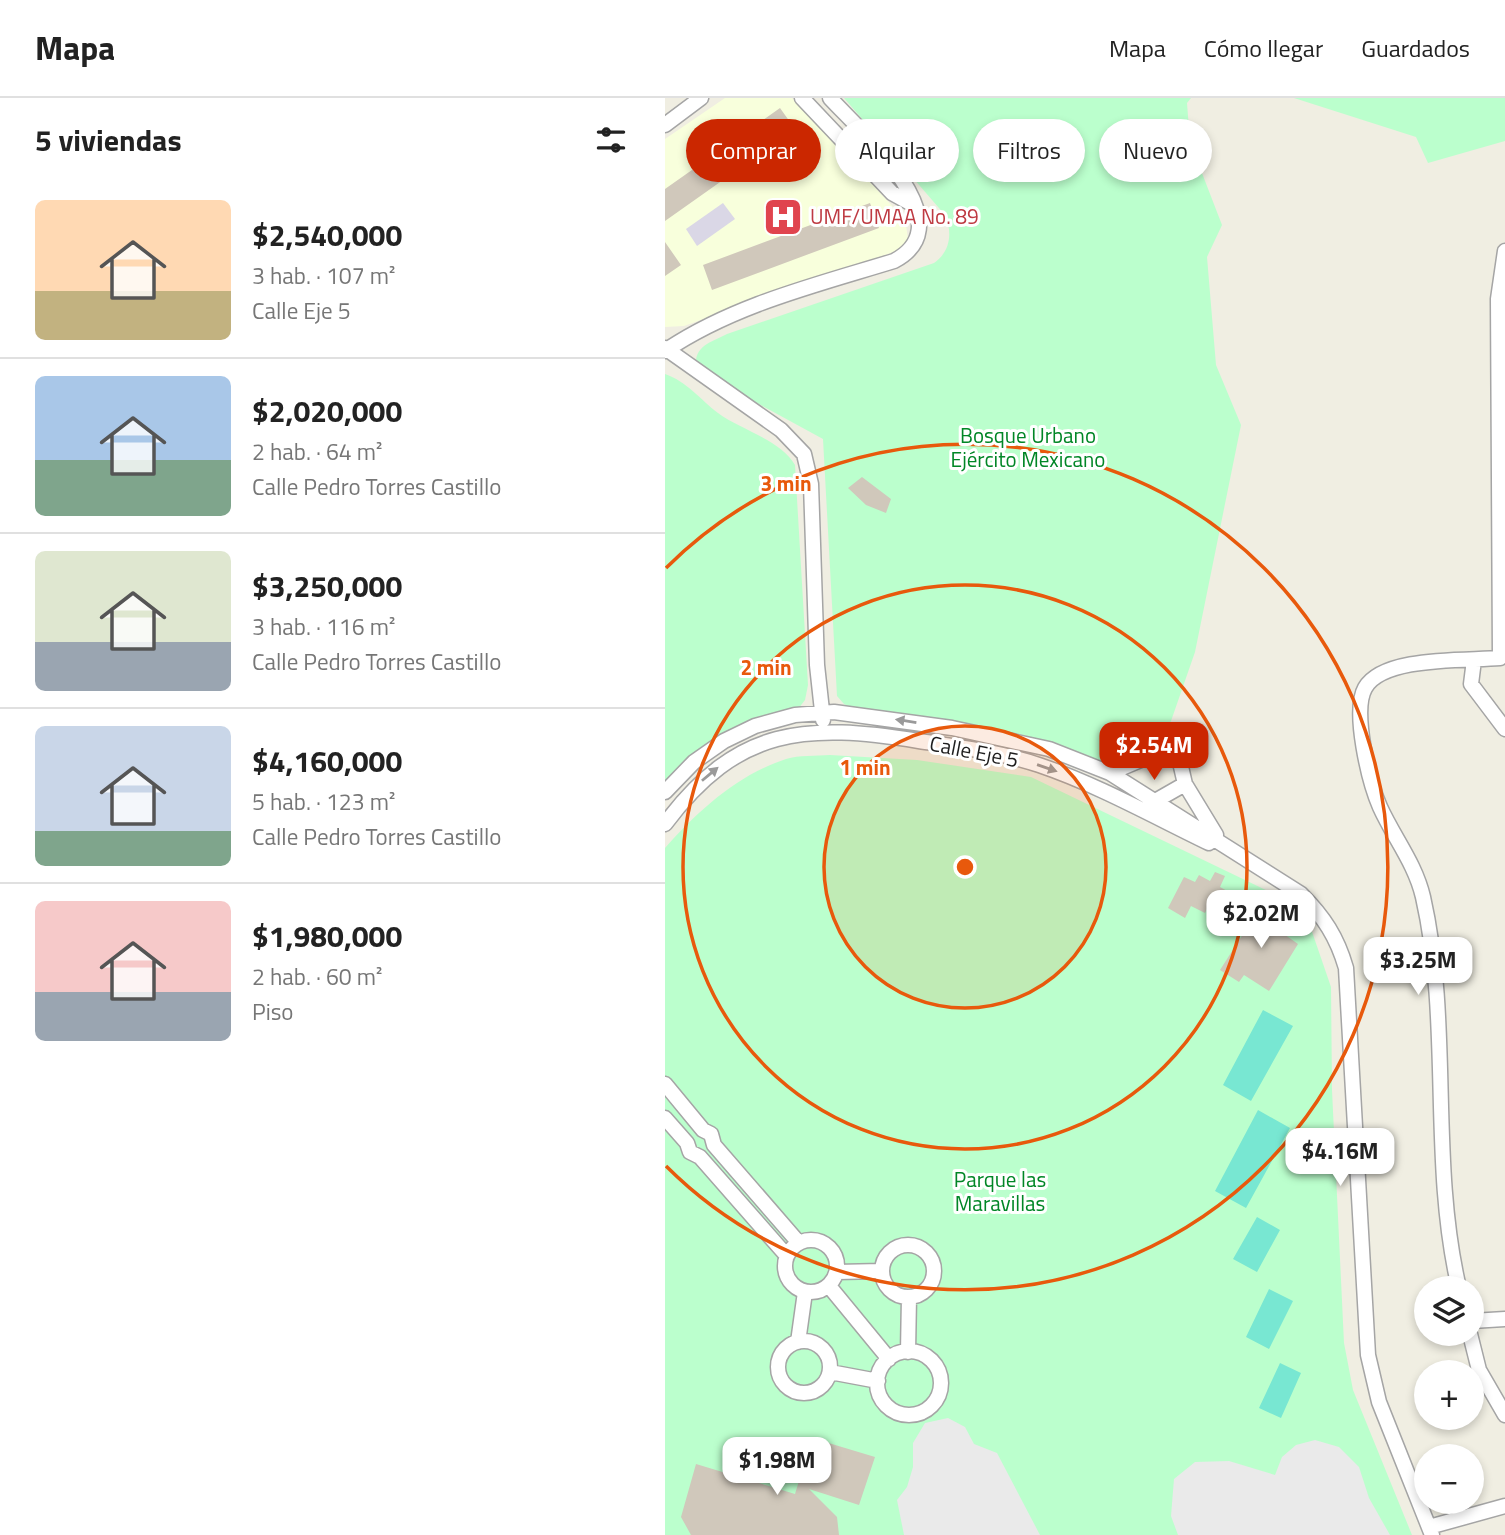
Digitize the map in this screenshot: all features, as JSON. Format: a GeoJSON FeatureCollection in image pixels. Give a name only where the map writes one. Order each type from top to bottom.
{"type":"FeatureCollection","features":[{"type":"Feature","properties":{"kind":"street"},"geometry":{"type":"LineString","coordinates":[[665,125],[701,98]]}},
{"type":"Feature","properties":{"kind":"street"},"geometry":{"type":"LineString","coordinates":[[802,98],[892,193],[912,204]]}},
{"type":"Feature","properties":{"kind":"street"},"geometry":{"type":"LineString","coordinates":[[824,730],[817,665],[811,484],[804,454],[781,430],[666,349],[719,320],[751,307],[894,261],[908,254],[916,244],[919,231],[909,185],[830,98]]}},
{"type":"Feature","properties":{"kind":"street"},"geometry":{"type":"LineString","coordinates":[[1457,1276],[1448,1229],[1435,985],[1423,898],[1407,853],[1379,804],[1359,710],[1366,687],[1383,670],[1500,659],[1502,274],[1505,251]]}},
{"type":"Feature","properties":{"kind":"street"},"geometry":{"type":"LineString","coordinates":[[1474,660],[1471,684],[1505,729]]}},
{"type":"Feature","properties":{"kind":"street","name":"Calle Eje 5"},"geometry":{"type":"LineString","coordinates":[[665,792],[694,762],[724,741],[755,726],[795,715],[821,712],[874,716],[1008,739],[1049,749],[1110,773],[1216,842]]}},
{"type":"Feature","properties":{"kind":"street","name":"Calle Eje 5"},"geometry":{"type":"LineString","coordinates":[[665,824],[698,784],[742,752],[767,741],[824,730],[885,736],[1000,755],[1067,775],[1216,842]]}},
{"type":"Feature","properties":{"kind":"street"},"geometry":{"type":"LineString","coordinates":[[1110,773],[1177,745],[1185,783],[1216,842],[1240,854],[1301,894],[1321,914],[1339,941],[1346,968],[1350,1014],[1368,1354],[1379,1402],[1431,1531],[1504,1509]]}},
{"type":"Feature","properties":{"kind":"street"},"geometry":{"type":"LineString","coordinates":[[1139,809],[1185,783]]}},
{"type":"Feature","properties":{"kind":"street"},"geometry":{"type":"LineString","coordinates":[[665,1084],[703,1130],[711,1134],[714,1144],[799,1243]]}},
{"type":"Feature","properties":{"kind":"street"},"geometry":{"type":"LineString","coordinates":[[665,1118],[687,1143],[690,1152],[700,1157],[787,1256]]}},
{"type":"Feature","properties":{"kind":"street"},"geometry":{"type":"LineString","coordinates":[[687,1143],[692,1133],[703,1130]]}},
{"type":"Feature","properties":{"kind":"street"},"geometry":{"type":"LineString","coordinates":[[700,1157],[710,1153],[714,1144]]}},
{"type":"Feature","properties":{"kind":"street"},"geometry":{"type":"LineString","coordinates":[[817,1240],[824,1243],[835,1255],[837,1272],[829,1286],[813,1293],[805,1292],[790,1282],[786,1274],[787,1256],[799,1243],[817,1240]]}},
{"type":"Feature","properties":{"kind":"street"},"geometry":{"type":"LineString","coordinates":[[910,1245],[926,1252],[933,1267],[931,1284],[925,1291],[909,1297],[893,1293],[887,1287],[881,1271],[893,1249],[910,1245]]}},
{"type":"Feature","properties":{"kind":"street"},"geometry":{"type":"LineString","coordinates":[[837,1272],[881,1271]]}},
{"type":"Feature","properties":{"kind":"street"},"geometry":{"type":"LineString","coordinates":[[829,1286],[889,1359]]}},
{"type":"Feature","properties":{"kind":"street"},"geometry":{"type":"LineString","coordinates":[[798,1342],[805,1292]]}},
{"type":"Feature","properties":{"kind":"street"},"geometry":{"type":"LineString","coordinates":[[908,1352],[909,1297]]}},
{"type":"Feature","properties":{"kind":"street"},"geometry":{"type":"LineString","coordinates":[[1484,1320],[1505,1319]]}},
{"type":"Feature","properties":{"kind":"street"},"geometry":{"type":"LineString","coordinates":[[798,1342],[815,1343],[827,1355],[830,1372],[821,1386],[814,1391],[789,1388],[779,1374],[780,1358],[790,1345],[798,1342]]}},
{"type":"Feature","properties":{"kind":"street"},"geometry":{"type":"LineString","coordinates":[[1473,1346],[1479,1370],[1505,1415]]}},
{"type":"Feature","properties":{"kind":"street"},"geometry":{"type":"LineString","coordinates":[[908,1352],[919,1353],[936,1365],[941,1385],[933,1404],[915,1415],[894,1411],[880,1396],[878,1381],[889,1359],[908,1352]]}},
{"type":"Feature","properties":{"kind":"street"},"geometry":{"type":"LineString","coordinates":[[830,1372],[878,1381]]}},
{"type":"Feature","properties":{"kind":"shaded area","name":"UMF/UMAA No. 89"},"geometry":{"type":"Polygon","coordinates":[[[725,98],[792,98],[811,119],[694,119],[725,98]]]}},
{"type":"Feature","properties":{"kind":"shaded area","name":"UMF/UMAA No. 89"},"geometry":{"type":"Polygon","coordinates":[[[686,125],[686,182],[821,182],[821,129],[835,144],[835,182],[870,182],[906,225],[908,239],[899,250],[684,326],[665,327],[665,139],[686,125]]]}},
{"type":"Feature","properties":{"kind":"shaded area"},"geometry":{"type":"Polygon","coordinates":[[[723,203],[735,219],[697,246],[686,229],[723,203]]]}},
{"type":"Feature","properties":{"kind":"shaded area"},"geometry":{"type":"Polygon","coordinates":[[[1263,1010],[1293,1026],[1251,1101],[1223,1085],[1263,1010]]]}},
{"type":"Feature","properties":{"kind":"shaded area"},"geometry":{"type":"Polygon","coordinates":[[[1258,1110],[1290,1128],[1246,1208],[1215,1191],[1258,1110]]]}},
{"type":"Feature","properties":{"kind":"shaded area"},"geometry":{"type":"Polygon","coordinates":[[[1257,1217],[1280,1230],[1257,1272],[1233,1259],[1257,1217]]]}},
{"type":"Feature","properties":{"kind":"shaded area"},"geometry":{"type":"Polygon","coordinates":[[[1269,1289],[1293,1301],[1269,1349],[1246,1337],[1269,1289]]]}},
{"type":"Feature","properties":{"kind":"shaded area"},"geometry":{"type":"Polygon","coordinates":[[[1280,1363],[1301,1373],[1281,1418],[1259,1408],[1280,1363]]]}},
{"type":"Feature","properties":{"kind":"shaded area"},"geometry":{"type":"Polygon","coordinates":[[[948,1418],[965,1427],[974,1444],[997,1453],[1040,1535],[904,1535],[897,1500],[907,1487],[913,1467],[913,1443],[925,1423],[948,1418]]]}},
{"type":"Feature","properties":{"kind":"shaded area"},"geometry":{"type":"Polygon","coordinates":[[[1315,1440],[1339,1447],[1359,1467],[1369,1498],[1390,1535],[1178,1535],[1171,1516],[1174,1479],[1195,1462],[1229,1461],[1275,1475],[1282,1457],[1296,1445],[1315,1440]]]}},
{"type":"Feature","properties":{"kind":"green space","name":"Bosque Urbano Ejército Mexicano"},"geometry":{"type":"Polygon","coordinates":[[[844,98],[1191,98],[1187,103],[1188,119],[1099,119],[1099,182],[1205,182],[1222,225],[1207,257],[1216,365],[1241,425],[1195,652],[1171,721],[1158,741],[1126,760],[1100,761],[1024,735],[856,710],[844,704],[837,696],[823,439],[737,392],[696,362],[699,351],[711,341],[934,263],[944,253],[949,242],[945,215],[917,182],[959,182],[959,119],[862,119],[844,98]]]}},
{"type":"Feature","properties":{"kind":"green space"},"geometry":{"type":"Polygon","coordinates":[[[1294,98],[1505,98],[1505,141],[1428,163],[1416,137],[1294,98]]]}},
{"type":"Feature","properties":{"kind":"green space"},"geometry":{"type":"Polygon","coordinates":[[[665,374],[687,386],[727,419],[780,449],[795,465],[808,685],[805,700],[798,709],[749,727],[665,793],[665,374]]]}},
{"type":"Feature","properties":{"kind":"green space","name":"Parque las Maravillas"},"geometry":{"type":"Polygon","coordinates":[[[830,755],[917,760],[1031,777],[1278,896],[1309,923],[1331,987],[1332,1090],[1344,1343],[1353,1390],[1412,1535],[665,1535],[665,848],[705,807],[751,774],[791,758],[830,755]]]}},
{"type":"Feature","properties":{"kind":"building"},"geometry":{"type":"Polygon","coordinates":[[[780,108],[788,119],[764,119],[780,108]]]}},
{"type":"Feature","properties":{"kind":"building"},"geometry":{"type":"Polygon","coordinates":[[[686,174],[686,182],[720,182],[665,221],[665,189],[686,174]]]}},
{"type":"Feature","properties":{"kind":"building"},"geometry":{"type":"Polygon","coordinates":[[[870,203],[879,228],[712,290],[703,265],[870,203]]]}},
{"type":"Feature","properties":{"kind":"building"},"geometry":{"type":"Polygon","coordinates":[[[665,242],[681,265],[665,276],[665,242]]]}},
{"type":"Feature","properties":{"kind":"building"},"geometry":{"type":"Polygon","coordinates":[[[862,477],[891,499],[886,513],[866,505],[848,488],[862,477]]]}},
{"type":"Feature","properties":{"kind":"building"},"geometry":{"type":"Polygon","coordinates":[[[1215,872],[1225,876],[1220,887],[1229,892],[1222,908],[1210,902],[1205,913],[1191,906],[1185,918],[1168,908],[1184,877],[1195,882],[1199,875],[1210,881],[1215,872]]]}},
{"type":"Feature","properties":{"kind":"building"},"geometry":{"type":"Polygon","coordinates":[[[1264,901],[1283,912],[1274,927],[1298,944],[1269,991],[1244,975],[1239,982],[1220,970],[1264,901]]]}},
{"type":"Feature","properties":{"kind":"building"},"geometry":{"type":"Polygon","coordinates":[[[812,1438],[875,1457],[859,1505],[809,1489],[837,1517],[839,1535],[691,1535],[681,1517],[696,1464],[795,1494],[812,1438]]]}},
{"type":"Feature","properties":{"kind":"place","name":"UMF/UMAA No. 89"},"geometry":{"type":"Point","coordinates":[783,217]}}]}
